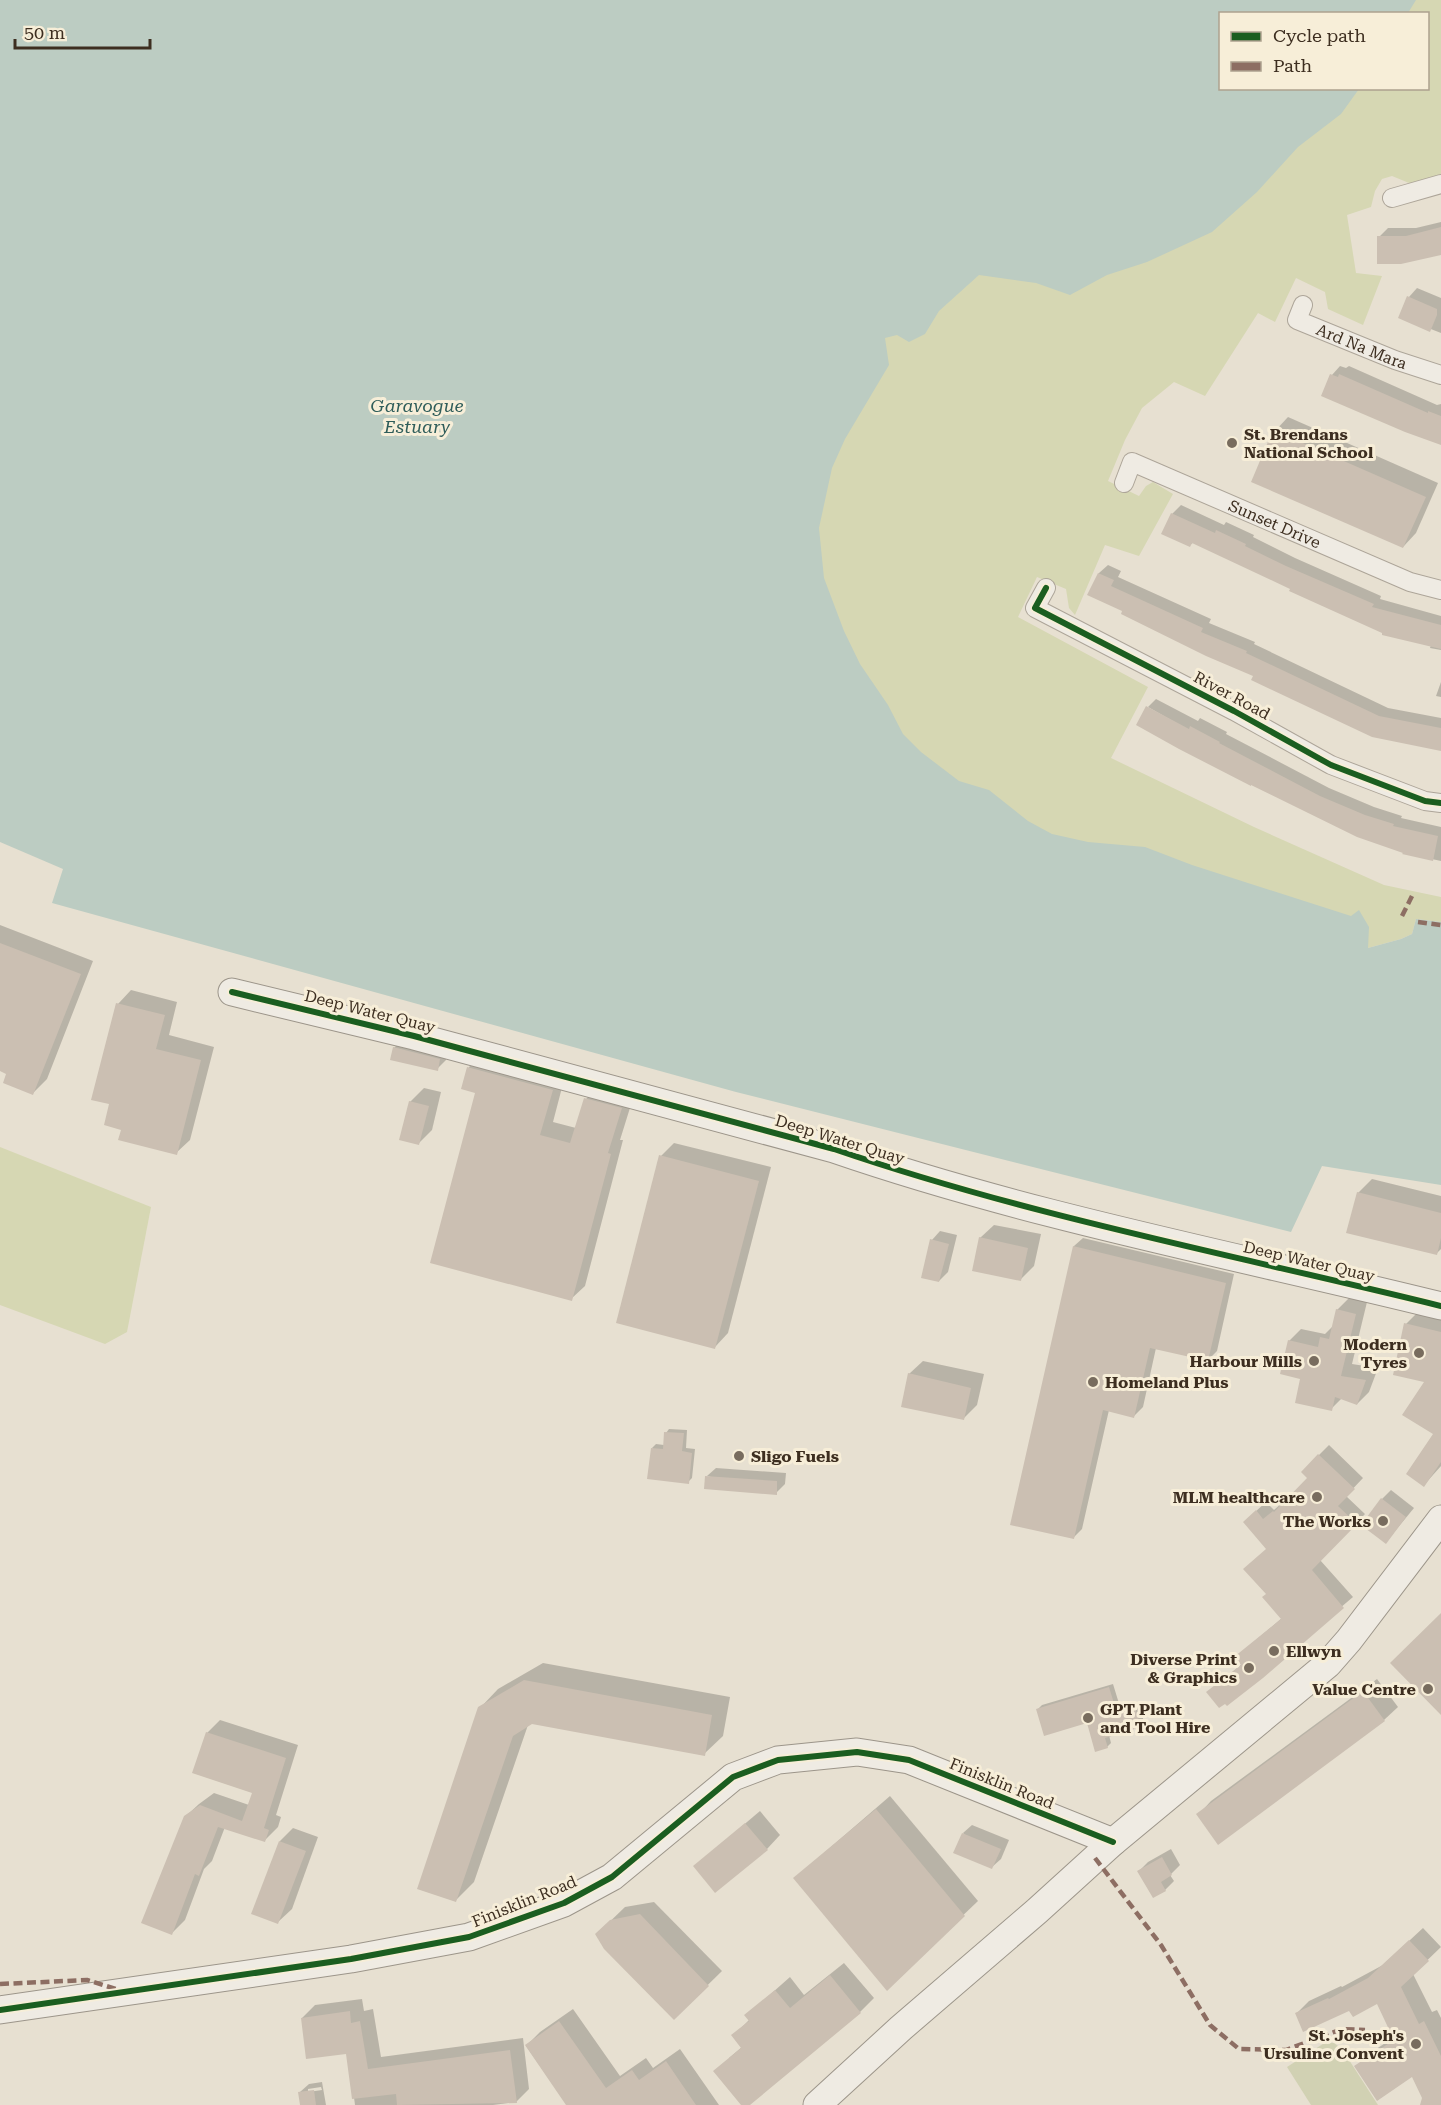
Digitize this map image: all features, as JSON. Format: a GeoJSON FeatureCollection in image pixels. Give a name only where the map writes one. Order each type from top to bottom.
{"type":"FeatureCollection","features":[{"type":"Feature","properties":{"kind":"street"},"geometry":{"type":"LineString","coordinates":[[1392,198],[1441,184]]}},
{"type":"Feature","properties":{"kind":"street","name":"Ard Na Mara"},"geometry":{"type":"LineString","coordinates":[[1303,305],[1297,320],[1395,360],[1441,375]]}},
{"type":"Feature","properties":{"kind":"street","name":"Sunset Drive"},"geometry":{"type":"LineString","coordinates":[[1124,483],[1132,462],[1410,582],[1441,590]]}},
{"type":"Feature","properties":{"kind":"street","name":"River Road"},"geometry":{"type":"LineString","coordinates":[[1046,588],[1035,608],[1234,711],[1331,765],[1425,801],[1441,803]]}},
{"type":"Feature","properties":{"kind":"street","name":"Deep Water Quay"},"geometry":{"type":"LineString","coordinates":[[232,992],[426,1039],[834,1149],[882,1166],[1103,1226],[1441,1306]]}},
{"type":"Feature","properties":{"kind":"street"},"geometry":{"type":"LineString","coordinates":[[818,2105],[901,2028],[1113,1842],[1328,1664],[1349,1640],[1441,1519]]}},
{"type":"Feature","properties":{"kind":"street","name":"Finisklin Road"},"geometry":{"type":"LineString","coordinates":[[0,2010],[340,1961],[468,1937],[564,1903],[612,1877],[733,1777],[778,1760],[857,1752],[909,1760],[1113,1842]]}},
{"type":"Feature","properties":{"kind":"green space"},"geometry":{"type":"Polygon","coordinates":[[[0,0],[1441,0],[1441,177],[1414,185],[1392,176],[1382,179],[1375,191],[1371,207],[1347,215],[1356,273],[1382,276],[1363,325],[1328,309],[1325,292],[1296,278],[1275,322],[1258,313],[1205,396],[1174,382],[1142,408],[1125,440],[1108,481],[1139,496],[1146,486],[1153,482],[1173,494],[1139,556],[1105,545],[1075,615],[1069,608],[1066,589],[1037,577],[1018,617],[1148,687],[1111,758],[1254,827],[1384,885],[1441,897],[1441,922],[1416,919],[1412,934],[1368,948],[1098,916],[0,0]]]}},
{"type":"Feature","properties":{"kind":"green space"},"geometry":{"type":"Polygon","coordinates":[[[0,1147],[151,1207],[127,1332],[105,1344],[0,1305],[0,1147]]]}},
{"type":"Feature","properties":{"kind":"green space"},"geometry":{"type":"Polygon","coordinates":[[[1326,2042],[1334,2043],[1342,2049],[1378,2105],[1311,2105],[1287,2067],[1326,2042]]]}},
{"type":"Feature","properties":{"kind":"water","name":"Garavogue Estuary"},"geometry":{"type":"Polygon","coordinates":[[[0,0],[1416,0],[1409,12],[1219,12],[1219,90],[1358,90],[1341,114],[1298,147],[1257,192],[1212,232],[1147,262],[1107,275],[1070,295],[1036,283],[979,275],[939,311],[925,334],[909,342],[897,335],[885,338],[889,365],[845,439],[832,468],[819,528],[824,578],[844,631],[860,664],[888,705],[903,734],[921,752],[959,781],[989,790],[1028,821],[1052,834],[1088,842],[1145,847],[1192,865],[1351,916],[1359,910],[1369,927],[1368,948],[1412,934],[1416,919],[1441,922],[1441,1185],[1322,1166],[1291,1232],[736,1092],[52,903],[63,869],[0,842],[0,0]]]}},
{"type":"Feature","properties":{"kind":"building"},"geometry":{"type":"Polygon","coordinates":[[[1441,227],[1441,255],[1401,264],[1377,264],[1377,236],[1406,236],[1441,227]]]}},
{"type":"Feature","properties":{"kind":"building"},"geometry":{"type":"Polygon","coordinates":[[[1407,296],[1437,309],[1430,332],[1398,318],[1407,296]]]}},
{"type":"Feature","properties":{"kind":"building"},"geometry":{"type":"Polygon","coordinates":[[[1330,374],[1338,377],[1339,374],[1428,413],[1428,411],[1441,416],[1441,445],[1321,396],[1330,374]]]}},
{"type":"Feature","properties":{"kind":"building"},"geometry":{"type":"Polygon","coordinates":[[[1273,430],[1426,497],[1403,548],[1251,482],[1273,430]]]}},
{"type":"Feature","properties":{"kind":"building"},"geometry":{"type":"Polygon","coordinates":[[[1171,513],[1246,544],[1245,546],[1286,566],[1374,604],[1372,607],[1441,625],[1441,649],[1382,635],[1382,633],[1289,591],[1290,589],[1192,543],[1190,547],[1161,534],[1171,513]]]}},
{"type":"Feature","properties":{"kind":"building"},"geometry":{"type":"Polygon","coordinates":[[[1098,573],[1114,580],[1111,586],[1203,628],[1201,632],[1247,651],[1246,653],[1379,716],[1441,728],[1441,751],[1372,737],[1251,680],[1253,676],[1206,656],[1121,614],[1122,611],[1087,595],[1098,573]]]}},
{"type":"Feature","properties":{"kind":"building"},"geometry":{"type":"Polygon","coordinates":[[[1146,706],[1189,729],[1190,726],[1320,796],[1365,815],[1394,824],[1393,826],[1438,836],[1433,861],[1402,854],[1357,837],[1179,749],[1136,725],[1146,706]]]}},
{"type":"Feature","properties":{"kind":"building"},"geometry":{"type":"Polygon","coordinates":[[[0,943],[81,974],[33,1095],[3,1083],[6,1074],[0,1071],[0,943]]]}},
{"type":"Feature","properties":{"kind":"building"},"geometry":{"type":"Polygon","coordinates":[[[116,1003],[165,1015],[156,1049],[201,1060],[177,1155],[118,1140],[121,1130],[104,1125],[109,1104],[91,1100],[116,1003]]]}},
{"type":"Feature","properties":{"kind":"building"},"geometry":{"type":"Polygon","coordinates":[[[393,1047],[440,1059],[438,1071],[390,1060],[393,1047]]]}},
{"type":"Feature","properties":{"kind":"building"},"geometry":{"type":"Polygon","coordinates":[[[467,1067],[553,1090],[540,1135],[570,1143],[584,1098],[622,1108],[608,1153],[611,1154],[572,1301],[430,1263],[475,1093],[461,1089],[467,1067]]]}},
{"type":"Feature","properties":{"kind":"building"},"geometry":{"type":"Polygon","coordinates":[[[409,1101],[429,1106],[419,1145],[399,1140],[409,1101]]]}},
{"type":"Feature","properties":{"kind":"building"},"geometry":{"type":"Polygon","coordinates":[[[659,1155],[759,1181],[715,1349],[616,1323],[659,1155]]]}},
{"type":"Feature","properties":{"kind":"building"},"geometry":{"type":"Polygon","coordinates":[[[1357,1192],[1441,1213],[1441,1238],[1437,1255],[1346,1233],[1357,1192]]]}},
{"type":"Feature","properties":{"kind":"building"},"geometry":{"type":"Polygon","coordinates":[[[979,1237],[1028,1248],[1021,1281],[972,1271],[979,1237]]]}},
{"type":"Feature","properties":{"kind":"building"},"geometry":{"type":"Polygon","coordinates":[[[930,1239],[949,1244],[939,1282],[921,1278],[930,1239]]]}},
{"type":"Feature","properties":{"kind":"building","name":"Homeland Plus"},"geometry":{"type":"Polygon","coordinates":[[[1073,1246],[1226,1283],[1208,1361],[1150,1348],[1134,1418],[1103,1410],[1074,1539],[1010,1525],[1073,1246]]]}},
{"type":"Feature","properties":{"kind":"building","name":"Harbour Mills"},"geometry":{"type":"Polygon","coordinates":[[[1336,1309],[1356,1314],[1341,1376],[1366,1380],[1357,1405],[1335,1397],[1332,1411],[1295,1403],[1300,1379],[1280,1374],[1288,1340],[1318,1347],[1320,1337],[1329,1339],[1336,1309]]]}},
{"type":"Feature","properties":{"kind":"building"},"geometry":{"type":"Polygon","coordinates":[[[1404,1323],[1441,1332],[1441,1462],[1424,1487],[1406,1474],[1433,1434],[1402,1415],[1424,1382],[1393,1375],[1404,1323]]]}},
{"type":"Feature","properties":{"kind":"building"},"geometry":{"type":"Polygon","coordinates":[[[908,1373],[971,1388],[964,1420],[901,1407],[908,1373]]]}},
{"type":"Feature","properties":{"kind":"building"},"geometry":{"type":"Polygon","coordinates":[[[664,1432],[684,1433],[682,1451],[692,1453],[689,1484],[647,1479],[651,1448],[663,1449],[664,1432]]]}},
{"type":"Feature","properties":{"kind":"building"},"geometry":{"type":"Polygon","coordinates":[[[1318,1454],[1355,1489],[1338,1506],[1357,1524],[1312,1570],[1344,1608],[1263,1678],[1227,1706],[1225,1704],[1219,1708],[1206,1692],[1241,1665],[1234,1657],[1281,1619],[1262,1597],[1266,1594],[1243,1569],[1266,1549],[1243,1522],[1256,1510],[1263,1519],[1274,1512],[1307,1478],[1301,1472],[1318,1454]]]}},
{"type":"Feature","properties":{"kind":"building"},"geometry":{"type":"Polygon","coordinates":[[[705,1476],[777,1481],[777,1495],[704,1489],[705,1476]]]}},
{"type":"Feature","properties":{"kind":"building","name":"The Works"},"geometry":{"type":"Polygon","coordinates":[[[1381,1498],[1406,1517],[1386,1544],[1361,1525],[1381,1498]]]}},
{"type":"Feature","properties":{"kind":"building","name":"Value Centre"},"geometry":{"type":"Polygon","coordinates":[[[1441,1613],[1441,1715],[1390,1663],[1441,1613]]]}},
{"type":"Feature","properties":{"kind":"building"},"geometry":{"type":"Polygon","coordinates":[[[524,1680],[712,1715],[705,1756],[532,1724],[513,1736],[456,1902],[417,1889],[478,1707],[524,1680]]]}},
{"type":"Feature","properties":{"kind":"building","name":"GPT Plant and Tool Hire"},"geometry":{"type":"Polygon","coordinates":[[[1109,1687],[1117,1713],[1135,1708],[1141,1727],[1105,1738],[1108,1748],[1095,1752],[1087,1723],[1044,1736],[1036,1709],[1109,1687]]]}},
{"type":"Feature","properties":{"kind":"building"},"geometry":{"type":"Polygon","coordinates":[[[1363,1691],[1385,1721],[1218,1845],[1196,1814],[1363,1691]]]}},
{"type":"Feature","properties":{"kind":"building"},"geometry":{"type":"Polygon","coordinates":[[[206,1732],[286,1758],[264,1828],[269,1830],[265,1842],[218,1827],[199,1876],[195,1874],[172,1935],[141,1923],[184,1816],[200,1805],[242,1821],[252,1793],[192,1773],[206,1732]]]}},
{"type":"Feature","properties":{"kind":"building"},"geometry":{"type":"Polygon","coordinates":[[[876,1809],[965,1916],[887,1991],[793,1878],[876,1809]]]}},
{"type":"Feature","properties":{"kind":"building"},"geometry":{"type":"Polygon","coordinates":[[[745,1823],[768,1850],[715,1893],[693,1866],[745,1823]]]}},
{"type":"Feature","properties":{"kind":"building"},"geometry":{"type":"Polygon","coordinates":[[[962,1833],[1001,1849],[992,1869],[953,1853],[962,1833]]]}},
{"type":"Feature","properties":{"kind":"building"},"geometry":{"type":"Polygon","coordinates":[[[279,1841],[306,1851],[278,1924],[251,1914],[279,1841]]]}},
{"type":"Feature","properties":{"kind":"building"},"geometry":{"type":"Polygon","coordinates":[[[1162,1857],[1172,1875],[1161,1882],[1166,1891],[1153,1898],[1137,1871],[1162,1857]]]}},
{"type":"Feature","properties":{"kind":"building"},"geometry":{"type":"Polygon","coordinates":[[[640,1914],[709,1986],[674,2020],[604,1949],[595,1934],[610,1920],[640,1914]]]}},
{"type":"Feature","properties":{"kind":"building"},"geometry":{"type":"Polygon","coordinates":[[[1409,1940],[1429,1961],[1401,1987],[1419,2024],[1424,2021],[1441,2056],[1441,2105],[1420,2105],[1422,2098],[1412,2077],[1377,2101],[1354,2066],[1394,2040],[1377,2004],[1353,2017],[1349,2011],[1303,2032],[1295,2013],[1329,1999],[1368,1978],[1409,1940]]]}},
{"type":"Feature","properties":{"kind":"building"},"geometry":{"type":"Polygon","coordinates":[[[830,1975],[861,2013],[750,2105],[741,2105],[713,2071],[741,2048],[731,2035],[749,2021],[744,2015],[775,1990],[790,2008],[830,1975]]]}},
{"type":"Feature","properties":{"kind":"building"},"geometry":{"type":"Polygon","coordinates":[[[350,2011],[351,2023],[360,2021],[368,2069],[510,2050],[517,2103],[397,2105],[396,2094],[352,2099],[346,2054],[306,2059],[301,2018],[350,2011]]]}},
{"type":"Feature","properties":{"kind":"building"},"geometry":{"type":"Polygon","coordinates":[[[559,2021],[606,2088],[632,2070],[639,2080],[666,2061],[696,2105],[566,2105],[525,2045],[559,2021]]]}},
{"type":"Feature","properties":{"kind":"building"},"geometry":{"type":"Polygon","coordinates":[[[314,2090],[316,2105],[300,2105],[298,2092],[314,2090]]]}},
{"type":"Feature","properties":{"kind":"marked path"},"geometry":{"type":"LineString","coordinates":[[1402,916],[1412,896]]}},
{"type":"Feature","properties":{"kind":"marked path"},"geometry":{"type":"LineString","coordinates":[[1418,922],[1441,925]]}},
{"type":"Feature","properties":{"kind":"marked path"},"geometry":{"type":"LineString","coordinates":[[1095,1858],[1161,1945],[1210,2025],[1239,2049],[1286,2050],[1342,2029],[1365,2030]]}},
{"type":"Feature","properties":{"kind":"marked path"},"geometry":{"type":"LineString","coordinates":[[0,1984],[87,1980],[119,1990]]}},
{"type":"Feature","properties":{"kind":"cycle path"},"geometry":{"type":"LineString","coordinates":[[1046,588],[1035,608],[1234,711],[1331,765],[1425,801],[1441,803]]}},
{"type":"Feature","properties":{"kind":"cycle path"},"geometry":{"type":"LineString","coordinates":[[232,992],[414,1036],[834,1149],[984,1195],[1060,1215],[1441,1306]]}},
{"type":"Feature","properties":{"kind":"cycle path"},"geometry":{"type":"LineString","coordinates":[[0,2010],[351,1959],[469,1937],[564,1903],[612,1877],[733,1777],[778,1760],[857,1752],[909,1760],[1113,1842]]}},
{"type":"Feature","properties":{"kind":"place","name":"St. Brendans National School"},"geometry":{"type":"Point","coordinates":[1232,443]}},
{"type":"Feature","properties":{"kind":"place","name":"Modern Tyres"},"geometry":{"type":"Point","coordinates":[1419,1353]}},
{"type":"Feature","properties":{"kind":"place","name":"Harbour Mills"},"geometry":{"type":"Point","coordinates":[1314,1361]}},
{"type":"Feature","properties":{"kind":"place","name":"Homeland Plus"},"geometry":{"type":"Point","coordinates":[1093,1382]}},
{"type":"Feature","properties":{"kind":"place","name":"Sligo Fuels"},"geometry":{"type":"Point","coordinates":[739,1456]}},
{"type":"Feature","properties":{"kind":"place","name":"MLM healthcare"},"geometry":{"type":"Point","coordinates":[1317,1497]}},
{"type":"Feature","properties":{"kind":"place","name":"The Works"},"geometry":{"type":"Point","coordinates":[1383,1521]}},
{"type":"Feature","properties":{"kind":"place","name":"Ellwyn"},"geometry":{"type":"Point","coordinates":[1274,1651]}},
{"type":"Feature","properties":{"kind":"place","name":"Diverse Print & Graphics"},"geometry":{"type":"Point","coordinates":[1249,1668]}},
{"type":"Feature","properties":{"kind":"place","name":"Value Centre"},"geometry":{"type":"Point","coordinates":[1428,1689]}},
{"type":"Feature","properties":{"kind":"place","name":"GPT Plant and Tool Hire"},"geometry":{"type":"Point","coordinates":[1088,1718]}},
{"type":"Feature","properties":{"kind":"place","name":"St. Joseph's Ursuline Convent"},"geometry":{"type":"Point","coordinates":[1416,2044]}}]}
